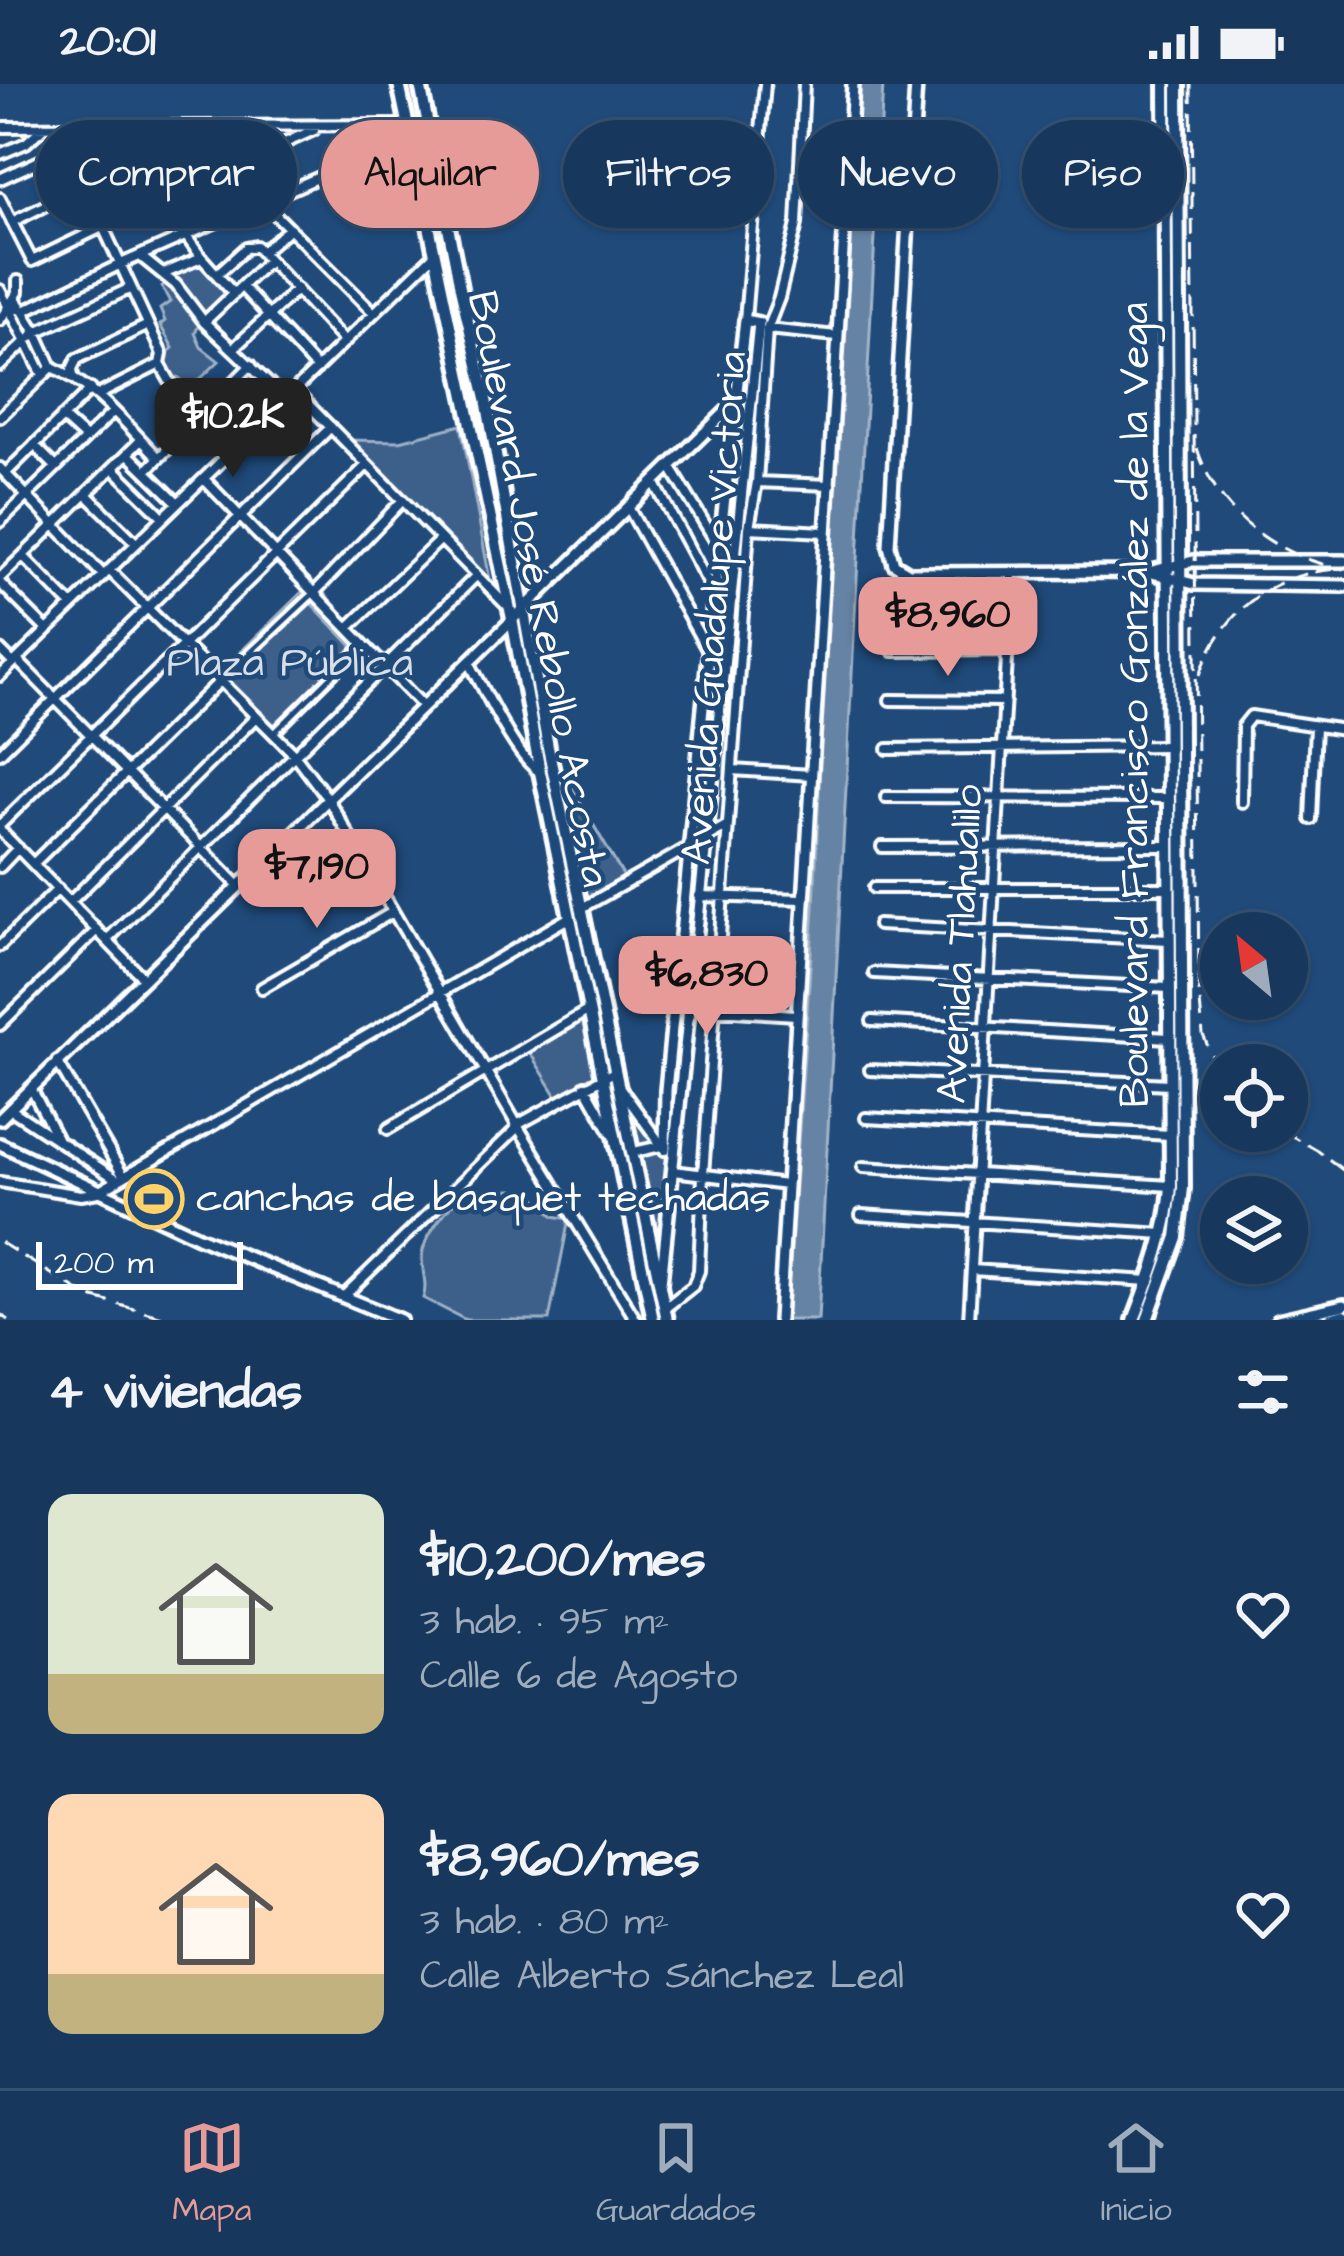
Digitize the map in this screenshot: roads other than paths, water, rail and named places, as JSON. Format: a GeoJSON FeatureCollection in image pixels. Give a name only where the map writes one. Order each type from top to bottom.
{"type":"FeatureCollection","features":[{"type":"Feature","properties":{"kind":"highway"},"geometry":{"type":"LineString","coordinates":[[1330,1320],[1344,1316]]}},
{"type":"Feature","properties":{"kind":"main road","name":"Boulevard José Rebollo Acosta"},"geometry":{"type":"LineString","coordinates":[[399,84],[407,120]]}},
{"type":"Feature","properties":{"kind":"main road","name":"Boulevard José Rebollo Acosta"},"geometry":{"type":"LineString","coordinates":[[420,84],[488,407],[602,1077],[653,1320]]}},
{"type":"Feature","properties":{"kind":"main road","name":"Boulevard Francisco González de la Vega"},"geometry":{"type":"LineString","coordinates":[[1165,84],[1169,120]]}},
{"type":"Feature","properties":{"kind":"main road","name":"Boulevard Francisco González de la Vega"},"geometry":{"type":"LineString","coordinates":[[1175,120],[1178,84]]}},
{"type":"Feature","properties":{"kind":"main road","name":"Boulevard José Rebollo Acosta"},"geometry":{"type":"LineString","coordinates":[[431,228],[540,772],[576,913]]}},
{"type":"Feature","properties":{"kind":"main road","name":"Boulevard Francisco González de la Vega"},"geometry":{"type":"LineString","coordinates":[[1134,1320],[1168,1217],[1177,1136],[1173,228]]}},
{"type":"Feature","properties":{"kind":"main road"},"geometry":{"type":"LineString","coordinates":[[436,253],[444,256],[452,282],[460,289]]}},
{"type":"Feature","properties":{"kind":"main road"},"geometry":{"type":"LineString","coordinates":[[460,368],[472,399],[488,407]]}},
{"type":"Feature","properties":{"kind":"main road","name":"Boulevard Francisco González de la Vega"},"geometry":{"type":"LineString","coordinates":[[1147,1320],[1177,1237],[1184,1188],[1168,1038],[1174,573]]}},
{"type":"Feature","properties":{"kind":"main road"},"geometry":{"type":"LineString","coordinates":[[576,913],[620,1088],[666,1314]]}},
{"type":"Feature","properties":{"kind":"street"},"geometry":{"type":"LineString","coordinates":[[666,1151],[666,1090],[765,84]]}},
{"type":"Feature","properties":{"kind":"street","name":"Avenida Guadalupe Victoria"},"geometry":{"type":"LineString","coordinates":[[803,120],[804,84]]}},
{"type":"Feature","properties":{"kind":"street"},"geometry":{"type":"LineString","coordinates":[[851,120],[853,84]]}},
{"type":"Feature","properties":{"kind":"street"},"geometry":{"type":"LineString","coordinates":[[916,84],[889,552],[898,568],[909,573],[1174,573],[1194,584],[1344,586]]}},
{"type":"Feature","properties":{"kind":"street"},"geometry":{"type":"LineString","coordinates":[[0,127],[36,126]]}},
{"type":"Feature","properties":{"kind":"street"},"geometry":{"type":"LineString","coordinates":[[297,127],[320,127]]}},
{"type":"Feature","properties":{"kind":"street"},"geometry":{"type":"LineString","coordinates":[[297,138],[320,127]]}},
{"type":"Feature","properties":{"kind":"street"},"geometry":{"type":"LineString","coordinates":[[0,154],[36,134]]}},
{"type":"Feature","properties":{"kind":"street"},"geometry":{"type":"LineString","coordinates":[[0,179],[36,163]]}},
{"type":"Feature","properties":{"kind":"street"},"geometry":{"type":"LineString","coordinates":[[1,203],[32,261],[103,228],[176,392]]}},
{"type":"Feature","properties":{"kind":"street","name":"Avenida Guadalupe Victoria"},"geometry":{"type":"LineString","coordinates":[[666,1314],[694,1286],[699,1271],[727,826],[749,527],[757,482],[763,326],[791,258],[798,210]]}},
{"type":"Feature","properties":{"kind":"street"},"geometry":{"type":"LineString","coordinates":[[12,222],[36,211]]}},
{"type":"Feature","properties":{"kind":"street"},"geometry":{"type":"LineString","coordinates":[[182,228],[217,274],[268,315],[317,369]]}},
{"type":"Feature","properties":{"kind":"street"},"geometry":{"type":"LineString","coordinates":[[22,310],[204,228]]}},
{"type":"Feature","properties":{"kind":"street"},"geometry":{"type":"LineString","coordinates":[[779,1320],[845,228]]}},
{"type":"Feature","properties":{"kind":"street"},"geometry":{"type":"LineString","coordinates":[[204,322],[238,291],[290,229],[374,313]]}},
{"type":"Feature","properties":{"kind":"street"},"geometry":{"type":"LineString","coordinates":[[217,274],[249,246],[256,246],[345,341]]}},
{"type":"Feature","properties":{"kind":"street"},"geometry":{"type":"LineString","coordinates":[[0,676],[436,253]]}},
{"type":"Feature","properties":{"kind":"street"},"geometry":{"type":"LineString","coordinates":[[140,256],[176,285],[204,322],[285,400]]}},
{"type":"Feature","properties":{"kind":"street"},"geometry":{"type":"LineString","coordinates":[[164,274],[201,257]]}},
{"type":"Feature","properties":{"kind":"street"},"geometry":{"type":"LineString","coordinates":[[0,320],[18,292],[18,280]]}},
{"type":"Feature","properties":{"kind":"street"},"geometry":{"type":"LineString","coordinates":[[0,366],[36,332],[131,288]]}},
{"type":"Feature","properties":{"kind":"street"},"geometry":{"type":"LineString","coordinates":[[234,348],[297,289]]}},
{"type":"Feature","properties":{"kind":"street"},"geometry":{"type":"LineString","coordinates":[[0,290],[22,310],[52,367],[94,392],[159,458]]}},
{"type":"Feature","properties":{"kind":"street"},"geometry":{"type":"LineString","coordinates":[[12,303],[43,375]]}},
{"type":"Feature","properties":{"kind":"street"},"geometry":{"type":"LineString","coordinates":[[745,320],[837,336]]}},
{"type":"Feature","properties":{"kind":"street"},"geometry":{"type":"LineString","coordinates":[[73,376],[77,359],[148,325]]}},
{"type":"Feature","properties":{"kind":"street"},"geometry":{"type":"LineString","coordinates":[[666,1151],[693,976],[750,404],[763,326]]}},
{"type":"Feature","properties":{"kind":"street"},"geometry":{"type":"LineString","coordinates":[[161,362],[94,392],[3,471],[294,754],[328,800],[636,1320]]}},
{"type":"Feature","properties":{"kind":"street"},"geometry":{"type":"LineString","coordinates":[[146,471],[251,365]]}},
{"type":"Feature","properties":{"kind":"street"},"geometry":{"type":"LineString","coordinates":[[0,417],[52,367]]}},
{"type":"Feature","properties":{"kind":"street"},"geometry":{"type":"LineString","coordinates":[[295,391],[511,614]]}},
{"type":"Feature","properties":{"kind":"street"},"geometry":{"type":"LineString","coordinates":[[0,1118],[469,662],[511,614],[524,608],[734,404],[750,404]]}},
{"type":"Feature","properties":{"kind":"street"},"geometry":{"type":"LineString","coordinates":[[0,521],[114,411]]}},
{"type":"Feature","properties":{"kind":"street"},"geometry":{"type":"LineString","coordinates":[[62,417],[86,438]]}},
{"type":"Feature","properties":{"kind":"street"},"geometry":{"type":"LineString","coordinates":[[0,753],[331,427]]}},
{"type":"Feature","properties":{"kind":"street"},"geometry":{"type":"LineString","coordinates":[[47,630],[0,580],[141,440]]}},
{"type":"Feature","properties":{"kind":"street"},"geometry":{"type":"LineString","coordinates":[[34,445],[56,467]]}},
{"type":"Feature","properties":{"kind":"street"},"geometry":{"type":"LineString","coordinates":[[128,453],[178,503]]}},
{"type":"Feature","properties":{"kind":"street"},"geometry":{"type":"LineString","coordinates":[[144,979],[0,828],[367,465]]}},
{"type":"Feature","properties":{"kind":"street"},"geometry":{"type":"LineString","coordinates":[[670,466],[721,550]]}},
{"type":"Feature","properties":{"kind":"street"},"geometry":{"type":"LineString","coordinates":[[113,468],[163,518]]}},
{"type":"Feature","properties":{"kind":"street"},"geometry":{"type":"LineString","coordinates":[[204,478],[424,706]]}},
{"type":"Feature","properties":{"kind":"street"},"geometry":{"type":"LineString","coordinates":[[654,482],[714,594],[732,598]]}},
{"type":"Feature","properties":{"kind":"street"},"geometry":{"type":"LineString","coordinates":[[757,482],[830,484]]}},
{"type":"Feature","properties":{"kind":"street"},"geometry":{"type":"LineString","coordinates":[[86,494],[136,544]]}},
{"type":"Feature","properties":{"kind":"street"},"geometry":{"type":"LineString","coordinates":[[34,865],[402,501]]}},
{"type":"Feature","properties":{"kind":"street"},"geometry":{"type":"LineString","coordinates":[[628,507],[709,653]]}},
{"type":"Feature","properties":{"kind":"street"},"geometry":{"type":"LineString","coordinates":[[749,527],[825,532]]}},
{"type":"Feature","properties":{"kind":"street"},"geometry":{"type":"LineString","coordinates":[[348,628],[440,540]]}},
{"type":"Feature","properties":{"kind":"street"},"geometry":{"type":"LineString","coordinates":[[22,556],[71,606]]}},
{"type":"Feature","properties":{"kind":"street"},"geometry":{"type":"LineString","coordinates":[[1174,573],[1193,561],[1344,561]]}},
{"type":"Feature","properties":{"kind":"street","name":"Avenida Tlahualilo"},"geometry":{"type":"LineString","coordinates":[[970,1320],[1012,572]]}},
{"type":"Feature","properties":{"kind":"street"},"geometry":{"type":"LineString","coordinates":[[106,940],[476,576]]}},
{"type":"Feature","properties":{"kind":"street"},"geometry":{"type":"LineString","coordinates":[[273,734],[364,644]]}},
{"type":"Feature","properties":{"kind":"street"},"geometry":{"type":"LineString","coordinates":[[0,650],[56,698],[239,886]]}},
{"type":"Feature","properties":{"kind":"street"},"geometry":{"type":"LineString","coordinates":[[893,651],[1008,650]]}},
{"type":"Feature","properties":{"kind":"street"},"geometry":{"type":"LineString","coordinates":[[469,662],[522,754],[540,772]]}},
{"type":"Feature","properties":{"kind":"street"},"geometry":{"type":"LineString","coordinates":[[890,700],[1005,701]]}},
{"type":"Feature","properties":{"kind":"street"},"geometry":{"type":"LineString","coordinates":[[70,902],[256,716]]}},
{"type":"Feature","properties":{"kind":"street"},"geometry":{"type":"LineString","coordinates":[[1242,802],[1247,718],[1344,730]]}},
{"type":"Feature","properties":{"kind":"street"},"geometry":{"type":"LineString","coordinates":[[1311,818],[1315,726]]}},
{"type":"Feature","properties":{"kind":"street"},"geometry":{"type":"LineString","coordinates":[[888,749],[1169,746]]}},
{"type":"Feature","properties":{"kind":"street"},"geometry":{"type":"LineString","coordinates":[[732,770],[811,775]]}},
{"type":"Feature","properties":{"kind":"street"},"geometry":{"type":"LineString","coordinates":[[886,797],[1169,798]]}},
{"type":"Feature","properties":{"kind":"street"},"geometry":{"type":"LineString","coordinates":[[0,1182],[70,1194],[98,1192],[727,826]]}},
{"type":"Feature","properties":{"kind":"street"},"geometry":{"type":"LineString","coordinates":[[882,847],[1169,846]]}},
{"type":"Feature","properties":{"kind":"street"},"geometry":{"type":"LineString","coordinates":[[0,867],[18,848]]}},
{"type":"Feature","properties":{"kind":"street"},"geometry":{"type":"LineString","coordinates":[[874,888],[1169,888]]}},
{"type":"Feature","properties":{"kind":"street"},"geometry":{"type":"LineString","coordinates":[[0,946],[58,890]]}},
{"type":"Feature","properties":{"kind":"street"},"geometry":{"type":"LineString","coordinates":[[699,896],[803,899]]}},
{"type":"Feature","properties":{"kind":"street"},"geometry":{"type":"LineString","coordinates":[[262,988],[393,912]]}},
{"type":"Feature","properties":{"kind":"street"},"geometry":{"type":"LineString","coordinates":[[878,925],[1169,940]]}},
{"type":"Feature","properties":{"kind":"street"},"geometry":{"type":"LineString","coordinates":[[0,1024],[97,930]]}},
{"type":"Feature","properties":{"kind":"street"},"geometry":{"type":"LineString","coordinates":[[678,968],[693,976]]}},
{"type":"Feature","properties":{"kind":"street"},"geometry":{"type":"LineString","coordinates":[[874,973],[1169,988]]}},
{"type":"Feature","properties":{"kind":"street"},"geometry":{"type":"LineString","coordinates":[[687,1008],[796,1015]]}},
{"type":"Feature","properties":{"kind":"street"},"geometry":{"type":"LineString","coordinates":[[388,1130],[590,1010]]}},
{"type":"Feature","properties":{"kind":"street"},"geometry":{"type":"LineString","coordinates":[[872,1021],[1168,1038]]}},
{"type":"Feature","properties":{"kind":"street"},"geometry":{"type":"LineString","coordinates":[[58,1061],[121,1179]]}},
{"type":"Feature","properties":{"kind":"street"},"geometry":{"type":"LineString","coordinates":[[870,1070],[1170,1084]]}},
{"type":"Feature","properties":{"kind":"street"},"geometry":{"type":"LineString","coordinates":[[344,1296],[517,1125],[616,1071]]}},
{"type":"Feature","properties":{"kind":"street"},"geometry":{"type":"LineString","coordinates":[[585,1086],[617,1143]]}},
{"type":"Feature","properties":{"kind":"street"},"geometry":{"type":"LineString","coordinates":[[30,1088],[57,1140]]}},
{"type":"Feature","properties":{"kind":"street"},"geometry":{"type":"LineString","coordinates":[[620,1088],[666,1151],[673,1172],[661,1286]]}},
{"type":"Feature","properties":{"kind":"street"},"geometry":{"type":"LineString","coordinates":[[8,1108],[121,1179]]}},
{"type":"Feature","properties":{"kind":"street"},"geometry":{"type":"LineString","coordinates":[[866,1118],[1177,1136]]}},
{"type":"Feature","properties":{"kind":"street"},"geometry":{"type":"LineString","coordinates":[[0,1144],[198,1237],[400,1320]]}},
{"type":"Feature","properties":{"kind":"street"},"geometry":{"type":"LineString","coordinates":[[634,1152],[666,1151]]}},
{"type":"Feature","properties":{"kind":"street"},"geometry":{"type":"LineString","coordinates":[[863,1167],[1171,1186]]}},
{"type":"Feature","properties":{"kind":"street"},"geometry":{"type":"LineString","coordinates":[[673,1172],[786,1185]]}},
{"type":"Feature","properties":{"kind":"street"},"geometry":{"type":"LineString","coordinates":[[70,1194],[79,1182]]}},
{"type":"Feature","properties":{"kind":"street"},"geometry":{"type":"LineString","coordinates":[[861,1215],[1164,1234]]}},
{"type":"Feature","properties":{"kind":"street"},"geometry":{"type":"LineString","coordinates":[[972,1270],[1150,1280]]}},
{"type":"Feature","properties":{"kind":"street"},"geometry":{"type":"LineString","coordinates":[[1278,1320],[1344,1305]]}},
{"type":"Feature","properties":{"kind":"railway"},"geometry":{"type":"LineString","coordinates":[[1191,84],[1199,990],[1207,1044]]}},
{"type":"Feature","properties":{"kind":"railway"},"geometry":{"type":"LineString","coordinates":[[1197,448],[1217,490],[1248,525],[1286,550],[1330,566]]}},
{"type":"Feature","properties":{"kind":"railway"},"geometry":{"type":"LineString","coordinates":[[1200,675],[1222,631],[1255,598],[1296,577],[1344,569]]}},
{"type":"Feature","properties":{"kind":"railway"},"geometry":{"type":"LineString","coordinates":[[1308,1145],[1344,1171]]}},
{"type":"Feature","properties":{"kind":"railway"},"geometry":{"type":"LineString","coordinates":[[0,1242],[87,1296],[174,1320]]}},
{"type":"Feature","properties":{"kind":"railway"},"geometry":{"type":"LineString","coordinates":[[0,1314],[9,1320]]}},
{"type":"Feature","properties":{"kind":"place","name":"canchas de basquet techadas"},"geometry":{"type":"Point","coordinates":[154,1199]}},
{"type":"Feature","properties":{"kind":"park label","name":"Plaza Pública"},"geometry":{"type":"Point","coordinates":[290,664]}}]}
